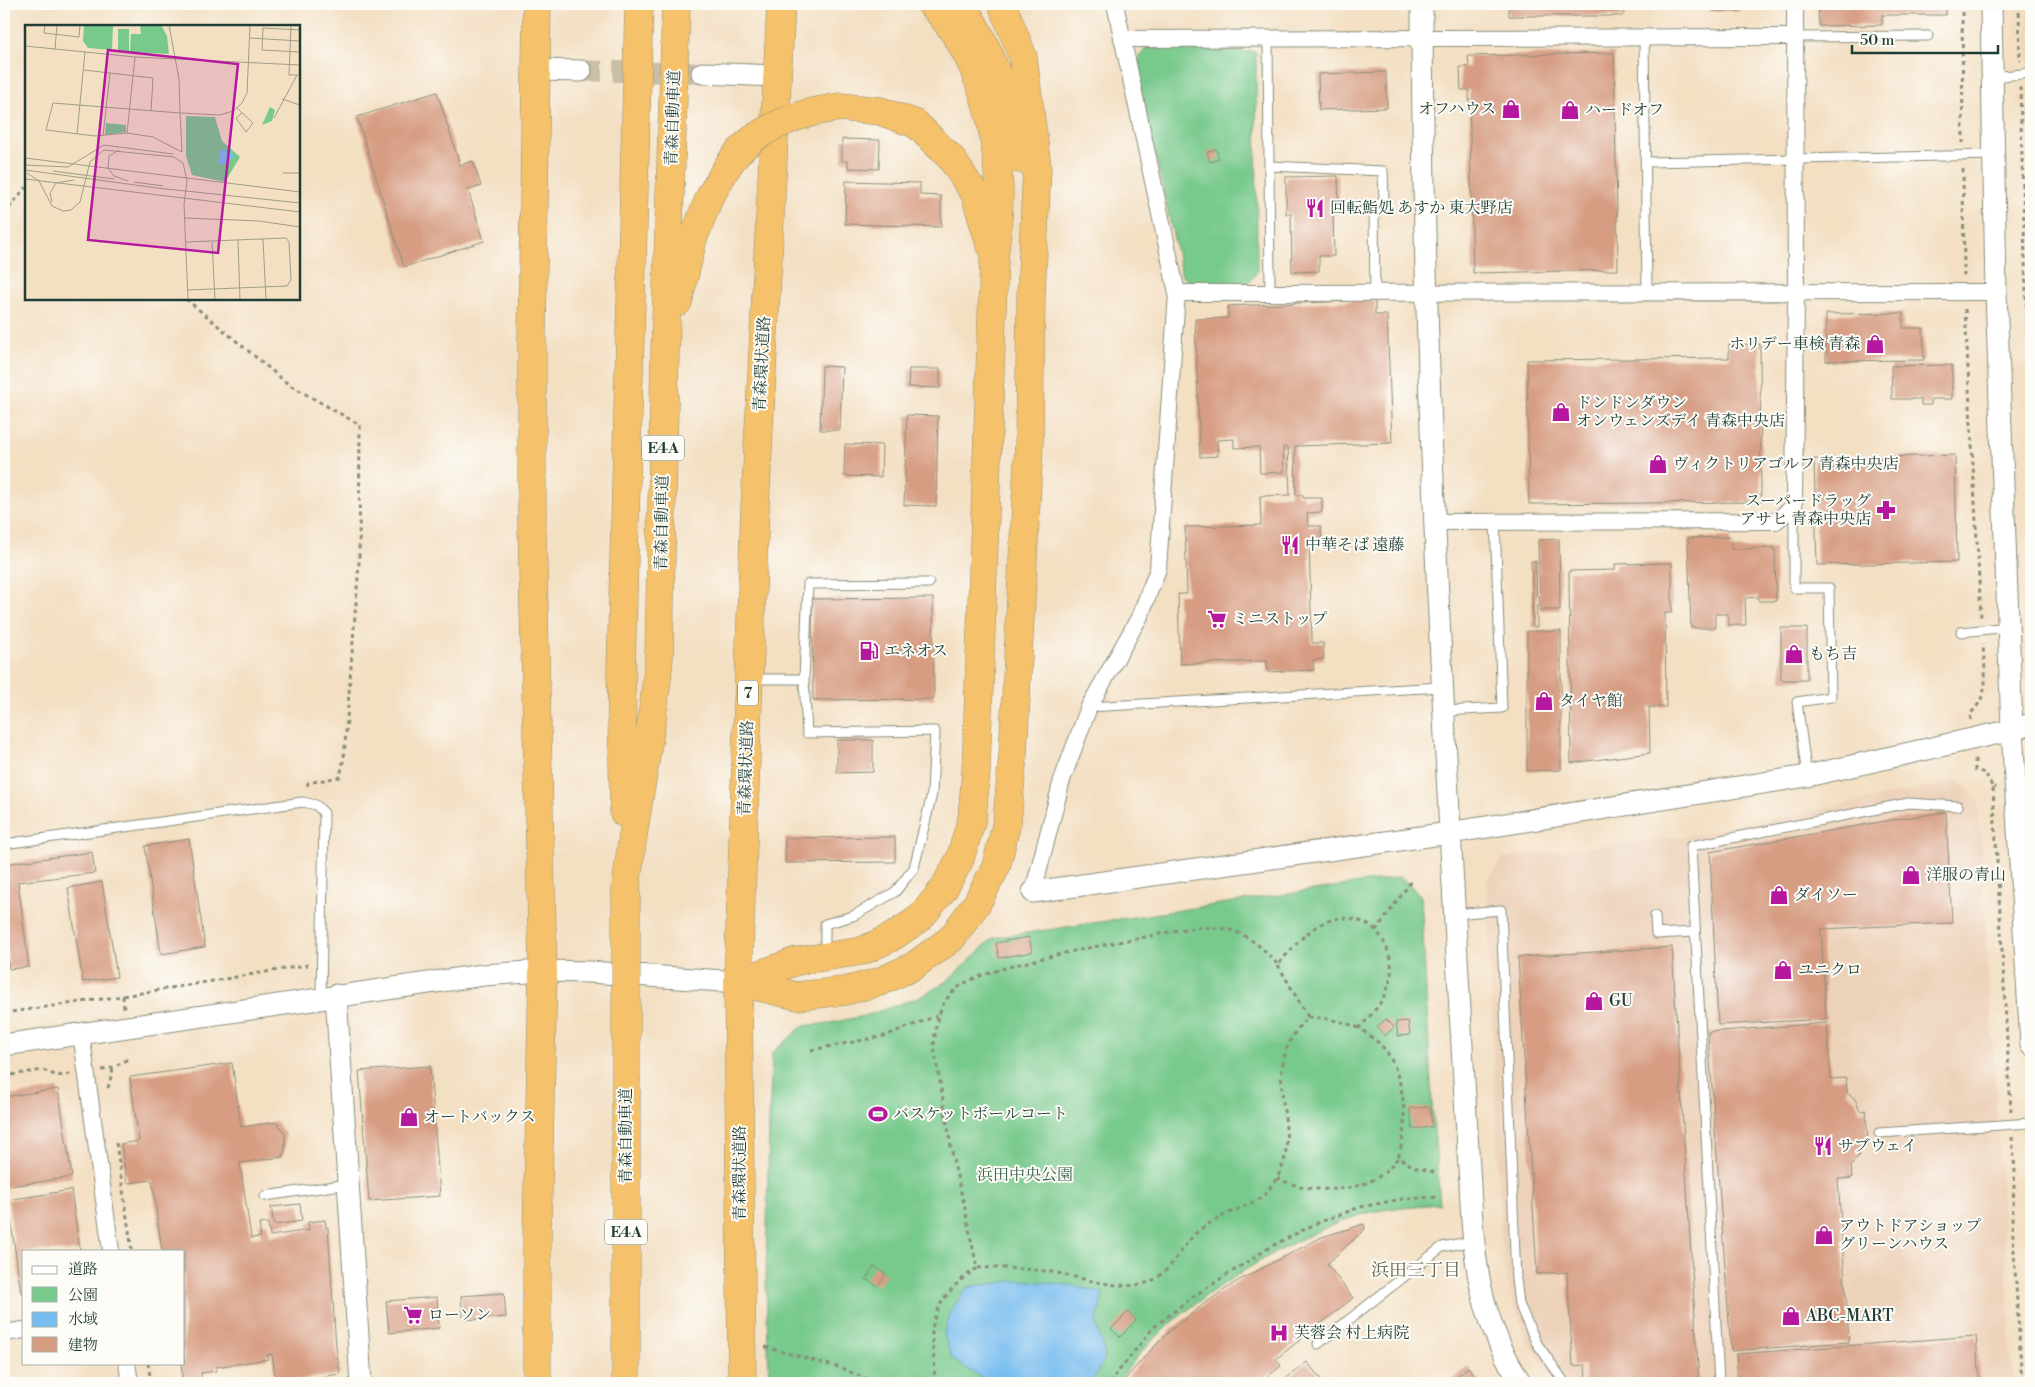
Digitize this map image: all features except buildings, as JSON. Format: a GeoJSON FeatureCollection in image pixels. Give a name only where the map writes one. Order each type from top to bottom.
{"type":"FeatureCollection","features":[{"type":"Feature","properties":{"kind":"highway"},"geometry":{"type":"LineString","coordinates":[[537,4],[532,528],[543,971],[537,1235],[537,1383]]}},
{"type":"Feature","properties":{"kind":"highway"},"geometry":{"type":"LineString","coordinates":[[622,4],[628,340]]}},
{"type":"Feature","properties":{"kind":"highway","name":"青森自動車道"},"geometry":{"type":"LineString","coordinates":[[626,1383],[626,889],[621,670],[638,4]]}},
{"type":"Feature","properties":{"kind":"highway","name":"青森自動車道"},"geometry":{"type":"LineString","coordinates":[[626,889],[631,842],[656,704],[659,657],[664,353],[676,4]]}},
{"type":"Feature","properties":{"kind":"highway","name":"青森環状道路"},"geometry":{"type":"LineString","coordinates":[[742,1383],[738,982],[755,507],[781,4]]}},
{"type":"Feature","properties":{"kind":"highway"},"geometry":{"type":"LineString","coordinates":[[931,4],[963,19],[1009,104],[1019,154],[1031,295]]}},
{"type":"Feature","properties":{"kind":"highway"},"geometry":{"type":"LineString","coordinates":[[738,982],[797,996],[845,991],[879,982],[912,967],[950,939],[977,903],[996,867],[1007,822],[1013,754],[1029,444],[1031,295],[1037,167],[1023,57],[1005,10]]}},
{"type":"Feature","properties":{"kind":"highway"},"geometry":{"type":"LineString","coordinates":[[738,982],[797,961],[862,951],[892,937],[920,918],[943,890],[960,859],[972,818],[976,772],[994,259],[999,194],[994,139],[985,99],[974,68],[963,19]]}},
{"type":"Feature","properties":{"kind":"highway"},"geometry":{"type":"LineString","coordinates":[[664,353],[694,239],[710,196],[733,159],[754,138],[780,122],[812,112],[840,108],[880,111],[916,124],[951,158],[975,194],[994,259]]}},
{"type":"Feature","properties":{"kind":"street"},"geometry":{"type":"LineString","coordinates":[[1115,4],[1177,293],[1158,569],[1140,616],[1089,707],[1062,780],[1033,892],[1449,833],[1807,776],[2021,727]]}},
{"type":"Feature","properties":{"kind":"street"},"geometry":{"type":"LineString","coordinates":[[1422,4],[1427,292],[1435,522],[1449,833],[1473,1241],[1478,1281],[1491,1326],[1521,1383]]}},
{"type":"Feature","properties":{"kind":"street"},"geometry":{"type":"LineString","coordinates":[[1435,522],[1776,520],[1794,506],[1796,293],[1795,4]]}},
{"type":"Feature","properties":{"kind":"street"},"geometry":{"type":"LineString","coordinates":[[1992,4],[1996,292],[2009,627],[2021,727],[2031,1045]]}},
{"type":"Feature","properties":{"kind":"street"},"geometry":{"type":"LineString","coordinates":[[1122,38],[1795,37]]}},
{"type":"Feature","properties":{"kind":"street"},"geometry":{"type":"LineString","coordinates":[[535,70],[581,71]]}},
{"type":"Feature","properties":{"kind":"street"},"geometry":{"type":"LineString","coordinates":[[702,73],[777,76]]}},
{"type":"Feature","properties":{"kind":"street"},"geometry":{"type":"LineString","coordinates":[[1177,293],[1427,292],[1647,294],[1996,292]]}},
{"type":"Feature","properties":{"kind":"street"},"geometry":{"type":"LineString","coordinates":[[4,1044],[483,975],[543,971],[589,972],[738,982]]}},
{"type":"Feature","properties":{"kind":"street"},"geometry":{"type":"LineString","coordinates":[[328,996],[348,1184],[361,1383]]}},
{"type":"Feature","properties":{"kind":"street"},"geometry":{"type":"LineString","coordinates":[[81,1033],[111,1250]]}},
{"type":"Feature","properties":{"kind":"street"},"geometry":{"type":"LineString","coordinates":[[4,1333],[22,1330]]}},
{"type":"Feature","properties":{"kind":"street"},"geometry":{"type":"LineString","coordinates":[[127,1364],[130,1383]]}},
{"type":"Feature","properties":{"kind":"lane"},"geometry":{"type":"LineString","coordinates":[[1644,36],[1647,294]]}},
{"type":"Feature","properties":{"kind":"lane"},"geometry":{"type":"LineString","coordinates":[[1795,37],[1928,36]]}},
{"type":"Feature","properties":{"kind":"lane"},"geometry":{"type":"LineString","coordinates":[[1268,38],[1270,293]]}},
{"type":"Feature","properties":{"kind":"lane"},"geometry":{"type":"LineString","coordinates":[[1993,77],[2031,73]]}},
{"type":"Feature","properties":{"kind":"lane"},"geometry":{"type":"LineString","coordinates":[[1646,162],[1994,155]]}},
{"type":"Feature","properties":{"kind":"lane"},"geometry":{"type":"LineString","coordinates":[[1269,166],[1383,171],[1384,200],[1374,212],[1375,292]]}},
{"type":"Feature","properties":{"kind":"lane"},"geometry":{"type":"LineString","coordinates":[[1794,506],[1794,588],[1829,588],[1831,697],[1797,702],[1807,776]]}},
{"type":"Feature","properties":{"kind":"lane"},"geometry":{"type":"LineString","coordinates":[[1444,711],[1502,708],[1496,521]]}},
{"type":"Feature","properties":{"kind":"lane"},"geometry":{"type":"LineString","coordinates":[[825,957],[826,924],[853,916],[895,892],[914,868],[932,794],[935,730],[807,733],[804,679],[808,584],[928,583]]}},
{"type":"Feature","properties":{"kind":"lane"},"geometry":{"type":"LineString","coordinates":[[1961,632],[2009,627]]}},
{"type":"Feature","properties":{"kind":"lane"},"geometry":{"type":"LineString","coordinates":[[749,678],[804,679]]}},
{"type":"Feature","properties":{"kind":"lane"},"geometry":{"type":"LineString","coordinates":[[1089,707],[1442,687]]}},
{"type":"Feature","properties":{"kind":"lane"},"geometry":{"type":"LineString","coordinates":[[4,844],[304,802],[316,804],[324,813],[321,963],[328,996]]}},
{"type":"Feature","properties":{"kind":"lane"},"geometry":{"type":"LineString","coordinates":[[1719,1383],[1691,846],[1908,803],[1958,806]]}},
{"type":"Feature","properties":{"kind":"lane"},"geometry":{"type":"LineString","coordinates":[[1454,914],[1501,910],[1519,1304],[1536,1342],[1565,1383]]}},
{"type":"Feature","properties":{"kind":"lane"},"geometry":{"type":"LineString","coordinates":[[1655,916],[1656,934],[1695,932]]}},
{"type":"Feature","properties":{"kind":"lane"},"geometry":{"type":"LineString","coordinates":[[1879,1133],[2031,1123]]}},
{"type":"Feature","properties":{"kind":"lane"},"geometry":{"type":"LineString","coordinates":[[264,1196],[348,1184]]}},
{"type":"Feature","properties":{"kind":"lane"},"geometry":{"type":"LineString","coordinates":[[1318,1344],[1442,1247],[1473,1241]]}},
{"type":"Feature","properties":{"kind":"path"},"geometry":{"type":"LineString","coordinates":[[1962,4],[1965,292],[1984,678]]}},
{"type":"Feature","properties":{"kind":"path"},"geometry":{"type":"LineString","coordinates":[[2019,4],[2031,461]]}},
{"type":"Feature","properties":{"kind":"path"},"geometry":{"type":"LineString","coordinates":[[4,214],[25,188]]}},
{"type":"Feature","properties":{"kind":"path"},"geometry":{"type":"LineString","coordinates":[[187,300],[288,384],[360,425],[359,564],[344,757],[340,777],[308,783],[304,802]]}},
{"type":"Feature","properties":{"kind":"path"},"geometry":{"type":"LineString","coordinates":[[1993,788],[2014,1170],[2012,1220],[2022,1383]]}},
{"type":"Feature","properties":{"kind":"path"},"geometry":{"type":"LineString","coordinates":[[1376,930],[1412,882]]}},
{"type":"Feature","properties":{"kind":"path"},"geometry":{"type":"LineString","coordinates":[[1278,965],[1304,934],[1324,922],[1350,918],[1376,930],[1382,938],[1390,958],[1391,981],[1383,1001],[1359,1028]]}},
{"type":"Feature","properties":{"kind":"path"},"geometry":{"type":"LineString","coordinates":[[977,1268],[954,1164],[934,1047],[934,1031],[938,1016],[945,1001],[956,989],[968,980],[1073,950],[1208,927],[1227,929],[1242,935],[1256,944],[1278,965],[1308,1017]]}},
{"type":"Feature","properties":{"kind":"path"},"geometry":{"type":"LineString","coordinates":[[4,1013],[123,996],[321,963]]}},
{"type":"Feature","properties":{"kind":"path"},"geometry":{"type":"LineString","coordinates":[[123,996],[126,1026]]}},
{"type":"Feature","properties":{"kind":"path"},"geometry":{"type":"LineString","coordinates":[[811,1050],[884,1036],[938,1016]]}},
{"type":"Feature","properties":{"kind":"path"},"geometry":{"type":"LineString","coordinates":[[1278,1178],[1295,1186],[1310,1189],[1334,1190],[1348,1188],[1376,1177],[1393,1164],[1402,1147],[1404,1121],[1398,1079],[1388,1055],[1380,1044],[1359,1028],[1335,1020],[1308,1017]]}},
{"type":"Feature","properties":{"kind":"path"},"geometry":{"type":"LineString","coordinates":[[933,1383],[936,1371],[932,1333],[938,1311],[950,1290],[977,1268],[1044,1271],[1121,1286],[1143,1285],[1153,1281],[1170,1267],[1198,1230],[1263,1197],[1278,1178],[1286,1155],[1287,1142],[1281,1087],[1282,1071],[1293,1036],[1308,1017]]}},
{"type":"Feature","properties":{"kind":"path"},"geometry":{"type":"LineString","coordinates":[[109,1095],[108,1085],[113,1069]]}},
{"type":"Feature","properties":{"kind":"path"},"geometry":{"type":"LineString","coordinates":[[115,1134],[132,1250]]}},
{"type":"Feature","properties":{"kind":"path"},"geometry":{"type":"LineString","coordinates":[[1398,1157],[1414,1166],[1438,1173]]}},
{"type":"Feature","properties":{"kind":"path"},"geometry":{"type":"LineString","coordinates":[[1109,1383],[1114,1374],[1154,1327],[1194,1296],[1272,1246],[1315,1224],[1360,1207],[1402,1199],[1439,1197]]}},
{"type":"Feature","properties":{"kind":"path"},"geometry":{"type":"LineString","coordinates":[[765,1347],[841,1368],[877,1383]]}},
{"type":"Feature","properties":{"kind":"path"},"geometry":{"type":"LineString","coordinates":[[148,1364],[151,1383]]}},
{"type":"Feature","properties":{"kind":"shaded area"},"geometry":{"type":"Polygon","coordinates":[[[2028,4],[2031,4],[2031,217],[2028,47],[2028,4]]]}},
{"type":"Feature","properties":{"kind":"shaded area"},"geometry":{"type":"Polygon","coordinates":[[[1959,781],[1978,800],[2013,1383],[1555,1383],[1528,1341],[1515,1307],[1507,1280],[1501,1241],[1487,882],[1503,858],[1699,834],[1959,781]]]}},
{"type":"Feature","properties":{"kind":"green space"},"geometry":{"type":"Polygon","coordinates":[[[1146,48],[1256,52],[1257,272],[1247,285],[1193,285],[1182,276],[1135,62],[1146,48]]]}},
{"type":"Feature","properties":{"kind":"green space","name":"浜田中央公園"},"geometry":{"type":"Polygon","coordinates":[[[1401,877],[1421,896],[1432,1103],[1440,1204],[1386,1209],[1364,1214],[1324,1229],[1292,1244],[1224,1284],[1191,1307],[1137,1357],[1118,1383],[769,1383],[766,1280],[772,1053],[803,1026],[830,1023],[868,1015],[922,996],[947,981],[993,938],[1401,877]]]}},
{"type":"Feature","properties":{"kind":"water"},"geometry":{"type":"Polygon","coordinates":[[[1021,1280],[1070,1285],[1103,1293],[1096,1325],[1105,1356],[1092,1383],[990,1383],[952,1359],[944,1334],[952,1309],[968,1287],[1021,1280]]]}},
{"type":"Feature","properties":{"kind":"tunnel"},"geometry":{"type":"LineString","coordinates":[[581,71],[702,73]]}},
{"type":"Feature","properties":{"kind":"place","name":"オフハウス"},"geometry":{"type":"Point","coordinates":[1511,109]}},
{"type":"Feature","properties":{"kind":"place","name":"ハードオフ"},"geometry":{"type":"Point","coordinates":[1570,110]}},
{"type":"Feature","properties":{"kind":"place","name":"回転鮨処 あすか 東大野店"},"geometry":{"type":"Point","coordinates":[1315,208]}},
{"type":"Feature","properties":{"kind":"place","name":"ホリデー車検 青森"},"geometry":{"type":"Point","coordinates":[1875,344]}},
{"type":"Feature","properties":{"kind":"place","name":"ドンドンダウン オンウェンズデイ 青森中央店"},"geometry":{"type":"Point","coordinates":[1561,412]}},
{"type":"Feature","properties":{"kind":"place","name":"ヴィクトリアゴルフ 青森中央店"},"geometry":{"type":"Point","coordinates":[1658,464]}},
{"type":"Feature","properties":{"kind":"place","name":"スーパードラッグ アサヒ 青森中央店"},"geometry":{"type":"Point","coordinates":[1886,510]}},
{"type":"Feature","properties":{"kind":"place","name":"中華そば 遠藤"},"geometry":{"type":"Point","coordinates":[1290,545]}},
{"type":"Feature","properties":{"kind":"place","name":"ミニストップ"},"geometry":{"type":"Point","coordinates":[1217,619]}},
{"type":"Feature","properties":{"kind":"place","name":"エネオス"},"geometry":{"type":"Point","coordinates":[869,651]}},
{"type":"Feature","properties":{"kind":"place","name":"もち吉"},"geometry":{"type":"Point","coordinates":[1794,654]}},
{"type":"Feature","properties":{"kind":"place","name":"タイヤ館"},"geometry":{"type":"Point","coordinates":[1544,701]}},
{"type":"Feature","properties":{"kind":"place","name":"洋服の青山"},"geometry":{"type":"Point","coordinates":[1911,875]}},
{"type":"Feature","properties":{"kind":"place","name":"ダイソー"},"geometry":{"type":"Point","coordinates":[1779,895]}},
{"type":"Feature","properties":{"kind":"place","name":"ユニクロ"},"geometry":{"type":"Point","coordinates":[1783,970]}},
{"type":"Feature","properties":{"kind":"place","name":"GU"},"geometry":{"type":"Point","coordinates":[1594,1001]}},
{"type":"Feature","properties":{"kind":"place","name":"バスケットボールコート"},"geometry":{"type":"Point","coordinates":[878,1114]}},
{"type":"Feature","properties":{"kind":"place","name":"オートバックス"},"geometry":{"type":"Point","coordinates":[409,1117]}},
{"type":"Feature","properties":{"kind":"place","name":"サブウェイ"},"geometry":{"type":"Point","coordinates":[1823,1146]}},
{"type":"Feature","properties":{"kind":"place","name":"アウトドアショップ グリーンハウス"},"geometry":{"type":"Point","coordinates":[1824,1235]}},
{"type":"Feature","properties":{"kind":"place","name":"ローソン"},"geometry":{"type":"Point","coordinates":[413,1315]}},
{"type":"Feature","properties":{"kind":"place","name":"ABC-MART"},"geometry":{"type":"Point","coordinates":[1791,1316]}},
{"type":"Feature","properties":{"kind":"place","name":"芙蓉会 村上病院"},"geometry":{"type":"Point","coordinates":[1279,1333]}},
{"type":"Feature","properties":{"kind":"district","name":"浜田三丁目"},"geometry":{"type":"Point","coordinates":[1416,1270]}}]}
